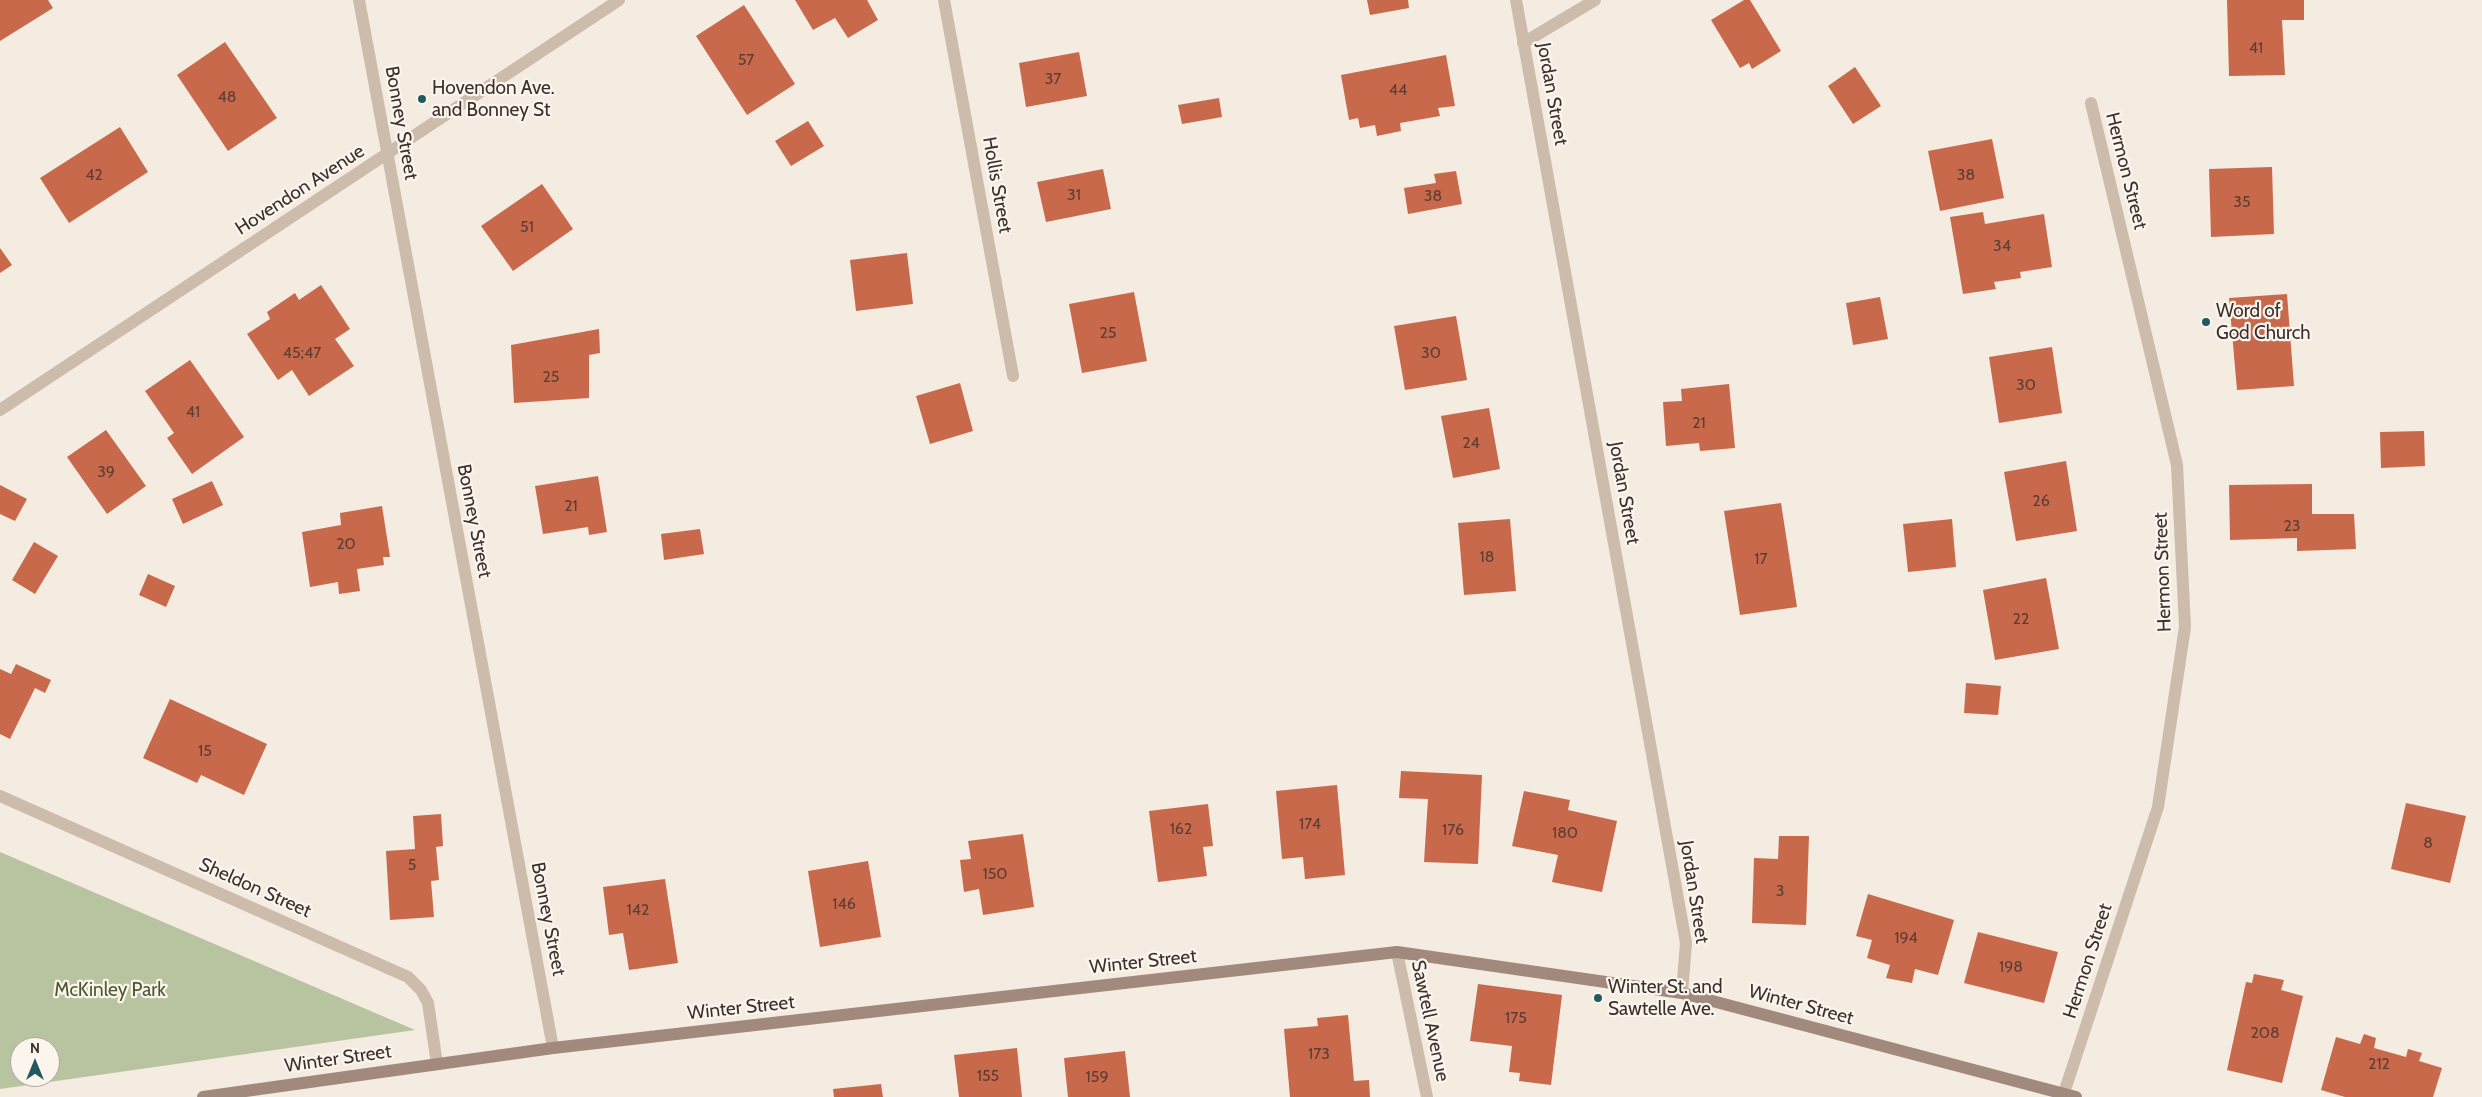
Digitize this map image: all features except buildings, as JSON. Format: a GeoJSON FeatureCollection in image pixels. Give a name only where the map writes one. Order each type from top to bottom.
{"type":"FeatureCollection","features":[{"type":"Feature","properties":{"kind":"main road","name":"Winter Street"},"geometry":{"type":"LineString","coordinates":[[203,1097],[553,1048],[1397,952],[1682,993],[2070,1095]]}},
{"type":"Feature","properties":{"kind":"street","name":"Bonney Street"},"geometry":{"type":"LineString","coordinates":[[360,0],[387,155],[553,1048]]}},
{"type":"Feature","properties":{"kind":"street","name":"Hovendon Avenue"},"geometry":{"type":"LineString","coordinates":[[0,410],[619,0]]}},
{"type":"Feature","properties":{"kind":"street","name":"Hollis Street"},"geometry":{"type":"LineString","coordinates":[[944,0],[1013,376]]}},
{"type":"Feature","properties":{"kind":"street","name":"Jordan Street"},"geometry":{"type":"LineString","coordinates":[[1516,0],[1686,943],[1682,993]]}},
{"type":"Feature","properties":{"kind":"street"},"geometry":{"type":"LineString","coordinates":[[1524,43],[1594,0]]}},
{"type":"Feature","properties":{"kind":"street","name":"Hermon Street"},"geometry":{"type":"LineString","coordinates":[[2070,1095],[2158,807],[2186,628],[2178,465],[2091,104]]}},
{"type":"Feature","properties":{"kind":"street","name":"Sheldon Street"},"geometry":{"type":"LineString","coordinates":[[0,796],[408,978],[421,990],[428,1003],[437,1064]]}},
{"type":"Feature","properties":{"kind":"street","name":"Sawtell Avenue"},"geometry":{"type":"LineString","coordinates":[[1397,952],[1427,1097]]}},
{"type":"Feature","properties":{"kind":"green space","name":"McKinley Park"},"geometry":{"type":"Polygon","coordinates":[[[0,852],[415,1030],[60,1080],[60,1037],[10,1037],[10,1087],[14,1087],[0,1089],[0,852]]]}},
{"type":"Feature","properties":{"kind":"place","name":"Hovendon Ave. and Bonney St"},"geometry":{"type":"Point","coordinates":[422,99]}},
{"type":"Feature","properties":{"kind":"place","name":"Word of God Church"},"geometry":{"type":"Point","coordinates":[2206,322]}},
{"type":"Feature","properties":{"kind":"place","name":"Winter St. and Sawtelle Ave."},"geometry":{"type":"Point","coordinates":[1598,998]}}]}
